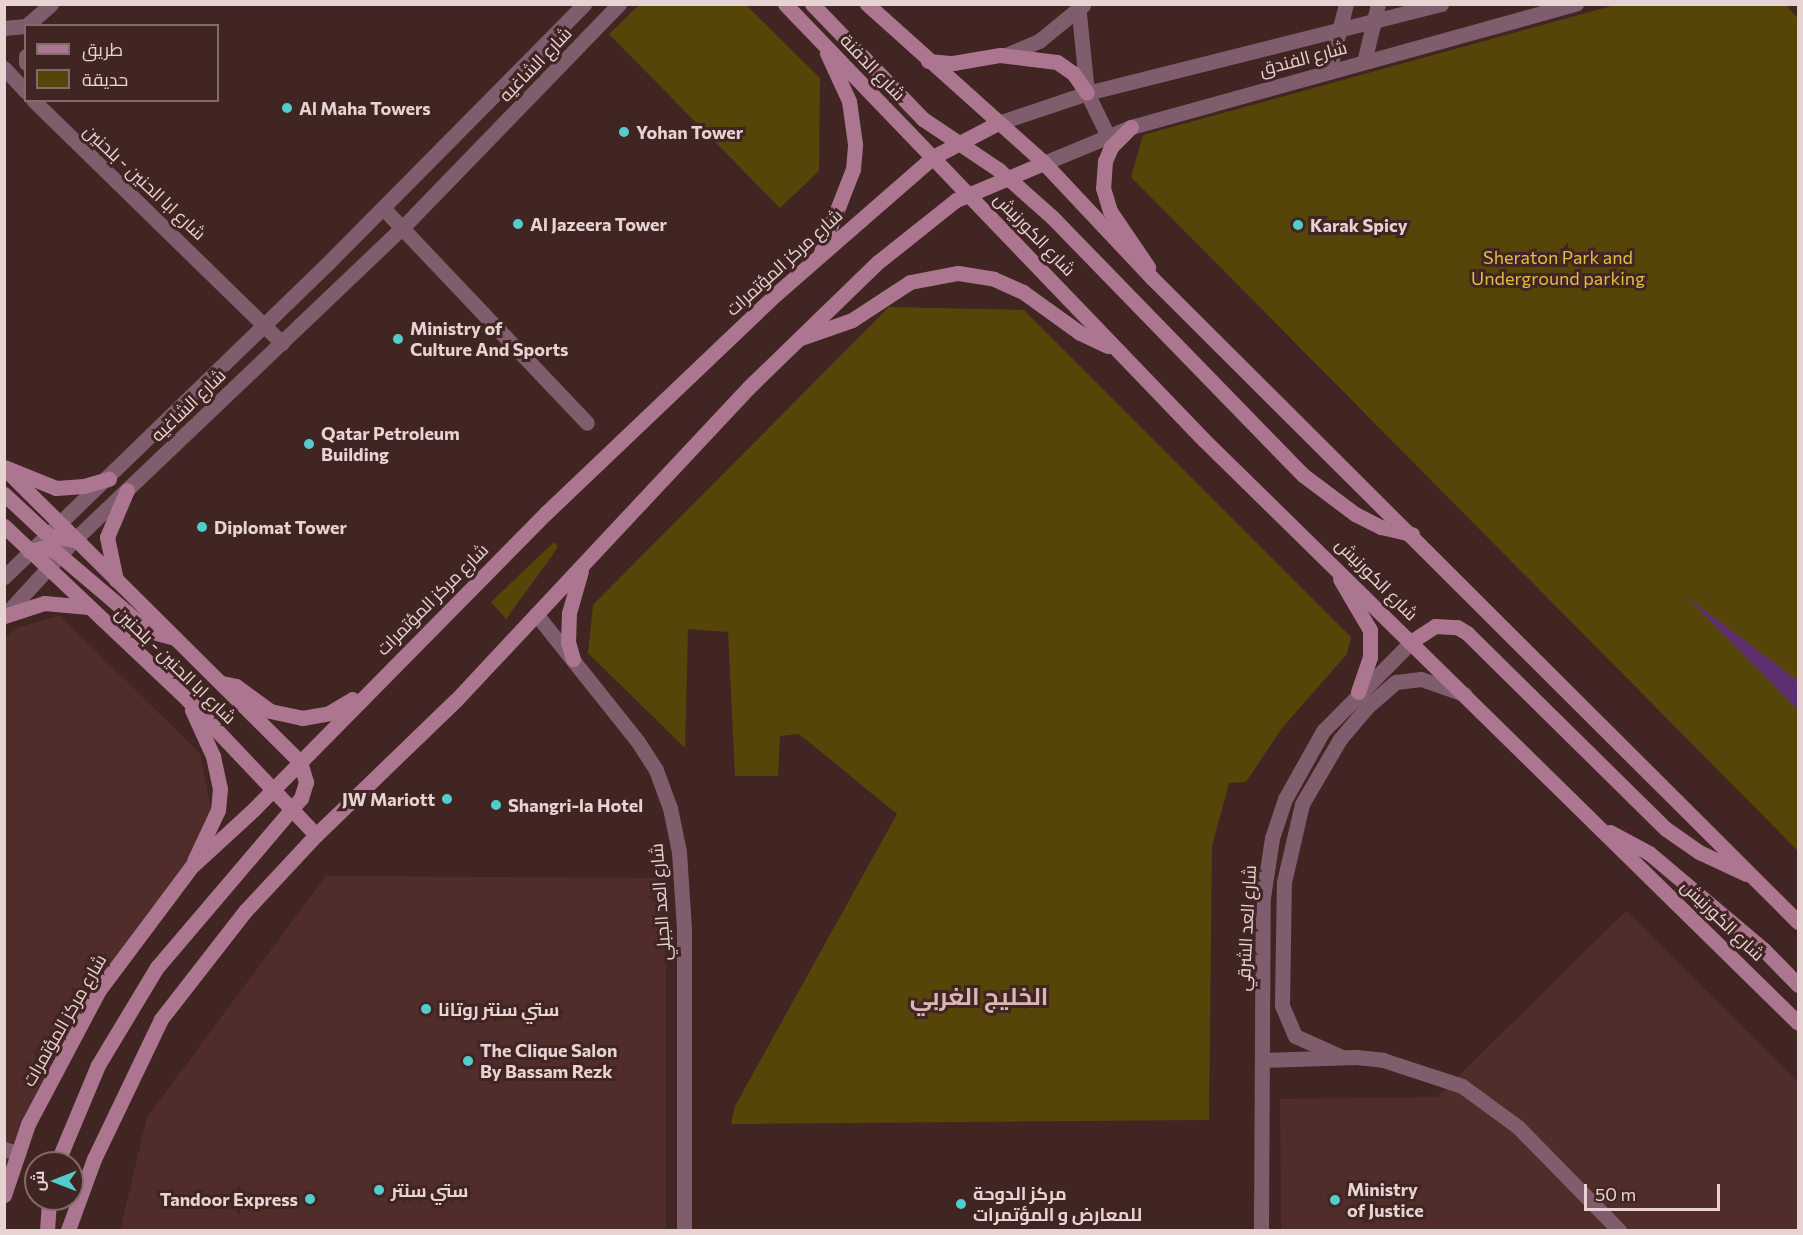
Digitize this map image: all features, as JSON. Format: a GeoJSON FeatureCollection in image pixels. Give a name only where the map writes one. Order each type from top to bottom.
{"type":"FeatureCollection","features":[{"type":"Feature","properties":{"kind":"street"},"geometry":{"type":"LineString","coordinates":[[31,24],[51,4]]}},
{"type":"Feature","properties":{"kind":"street","name":"شارع الشاغيه"},"geometry":{"type":"LineString","coordinates":[[4,577],[29,551],[109,479],[265,325],[584,4]]}},
{"type":"Feature","properties":{"kind":"street","name":"شارع الشاغيه"},"geometry":{"type":"LineString","coordinates":[[4,616],[74,540],[404,227],[619,4]]}},
{"type":"Feature","properties":{"kind":"street","name":"شارع الدفنة"},"geometry":{"type":"LineString","coordinates":[[785,4],[933,157]]}},
{"type":"Feature","properties":{"kind":"street"},"geometry":{"type":"LineString","coordinates":[[812,4],[923,119],[1008,177],[1052,217],[1309,481],[1355,514],[1382,527],[1413,534]]}},
{"type":"Feature","properties":{"kind":"street"},"geometry":{"type":"LineString","coordinates":[[867,4],[928,62],[1044,163],[1152,278],[1413,534],[1798,922]]}},
{"type":"Feature","properties":{"kind":"street"},"geometry":{"type":"LineString","coordinates":[[1329,71],[1346,4]]}},
{"type":"Feature","properties":{"kind":"street"},"geometry":{"type":"LineString","coordinates":[[1364,62],[1378,4]]}},
{"type":"Feature","properties":{"kind":"street","name":"شارع الفندق"},"geometry":{"type":"LineString","coordinates":[[999,123],[1087,93],[1340,32],[1440,4]]}},
{"type":"Feature","properties":{"kind":"street","name":"شارع الفندق"},"geometry":{"type":"LineString","coordinates":[[1044,163],[1107,134],[1576,4]]}},
{"type":"Feature","properties":{"kind":"street"},"geometry":{"type":"LineString","coordinates":[[928,62],[953,63],[1006,55],[1039,41],[1081,5]]}},
{"type":"Feature","properties":{"kind":"street"},"geometry":{"type":"LineString","coordinates":[[1081,5],[1087,93]]}},
{"type":"Feature","properties":{"kind":"street"},"geometry":{"type":"LineString","coordinates":[[4,28],[24,26]]}},
{"type":"Feature","properties":{"kind":"street"},"geometry":{"type":"LineString","coordinates":[[820,40],[849,101],[855,144],[853,169],[820,254]]}},
{"type":"Feature","properties":{"kind":"street"},"geometry":{"type":"LineString","coordinates":[[1006,55],[1056,62],[1073,73],[1087,93],[1107,134]]}},
{"type":"Feature","properties":{"kind":"street","name":"شارع ابا الحنين - بلحنين"},"geometry":{"type":"LineString","coordinates":[[4,68],[24,90]]}},
{"type":"Feature","properties":{"kind":"street","name":"شارع ابا الحنين - بلحنين"},"geometry":{"type":"LineString","coordinates":[[35,102],[282,343]]}},
{"type":"Feature","properties":{"kind":"street","name":"شارع مركز المؤتمرات"},"geometry":{"type":"LineString","coordinates":[[4,1195],[10,1151],[99,990],[192,867],[300,762],[373,685],[547,512],[820,254],[933,157],[999,123]]}},
{"type":"Feature","properties":{"kind":"street"},"geometry":{"type":"LineString","coordinates":[[1131,127],[1112,147],[1105,161],[1103,188],[1110,211],[1142,253],[1152,278]]}},
{"type":"Feature","properties":{"kind":"street","name":"شارع الكورنيش"},"geometry":{"type":"LineString","coordinates":[[933,157],[1116,349],[1798,1023]]}},
{"type":"Feature","properties":{"kind":"street"},"geometry":{"type":"LineString","coordinates":[[68,1230],[94,1159],[161,1019],[246,910],[316,835],[423,734],[749,387],[896,245],[939,211],[969,194],[1044,163]]}},
{"type":"Feature","properties":{"kind":"street"},"geometry":{"type":"LineString","coordinates":[[383,208],[404,227],[587,423]]}},
{"type":"Feature","properties":{"kind":"street"},"geometry":{"type":"LineString","coordinates":[[801,339],[852,320],[909,282],[958,273],[994,279],[1023,292],[1080,333],[1116,349]]}},
{"type":"Feature","properties":{"kind":"street"},"geometry":{"type":"LineString","coordinates":[[4,467],[56,488],[84,486],[109,479]]}},
{"type":"Feature","properties":{"kind":"street","name":"شارع ابا الحنين - بلحنين"},"geometry":{"type":"LineString","coordinates":[[4,467],[54,530],[74,540],[300,762]]}},
{"type":"Feature","properties":{"kind":"street"},"geometry":{"type":"LineString","coordinates":[[116,580],[107,537],[127,490]]}},
{"type":"Feature","properties":{"kind":"street"},"geometry":{"type":"LineString","coordinates":[[4,494],[54,530]]}},
{"type":"Feature","properties":{"kind":"street","name":"شارع ابا الحنين - بلحنين"},"geometry":{"type":"LineString","coordinates":[[4,526],[187,699],[316,835]]}},
{"type":"Feature","properties":{"kind":"street"},"geometry":{"type":"LineString","coordinates":[[29,551],[42,548],[60,554],[149,631],[175,638]]}},
{"type":"Feature","properties":{"kind":"street"},"geometry":{"type":"LineString","coordinates":[[1320,549],[1370,630],[1370,657],[1358,692]]}},
{"type":"Feature","properties":{"kind":"street"},"geometry":{"type":"LineString","coordinates":[[573,659],[568,642],[569,613],[584,563]]}},
{"type":"Feature","properties":{"kind":"street"},"geometry":{"type":"LineString","coordinates":[[4,616],[45,603],[88,607]]}},
{"type":"Feature","properties":{"kind":"street","name":"شارع العد الجبلي"},"geometry":{"type":"LineString","coordinates":[[536,614],[573,659],[656,770],[674,826],[684,929],[684,1230]]}},
{"type":"Feature","properties":{"kind":"street"},"geometry":{"type":"LineString","coordinates":[[1412,641],[1435,626],[1457,627],[1467,633],[1666,829],[1699,852],[1752,876]]}},
{"type":"Feature","properties":{"kind":"street","name":"شارع العد الشرقي"},"geometry":{"type":"LineString","coordinates":[[1261,1230],[1263,897],[1272,838],[1278,815],[1304,759],[1358,692],[1412,641]]}},
{"type":"Feature","properties":{"kind":"street","name":"شارع العد الشرقي"},"geometry":{"type":"LineString","coordinates":[[1342,1057],[1295,1036],[1282,1005],[1284,882],[1302,804],[1340,739],[1368,706],[1396,682],[1421,679],[1464,694]]}},
{"type":"Feature","properties":{"kind":"street"},"geometry":{"type":"LineString","coordinates":[[219,682],[236,686],[270,711],[302,718],[329,713],[373,685]]}},
{"type":"Feature","properties":{"kind":"street"},"geometry":{"type":"LineString","coordinates":[[187,699],[213,756],[220,788],[218,810],[192,867]]}},
{"type":"Feature","properties":{"kind":"street"},"geometry":{"type":"LineString","coordinates":[[62,1151],[98,1065],[157,967],[305,790],[300,762]]}},
{"type":"Feature","properties":{"kind":"street"},"geometry":{"type":"LineString","coordinates":[[1602,828],[1649,853],[1764,950],[1798,985]]}},
{"type":"Feature","properties":{"kind":"street"},"geometry":{"type":"LineString","coordinates":[[1262,1060],[1342,1057],[1406,1067],[1481,1096],[1518,1127],[1620,1230]]}},
{"type":"Feature","properties":{"kind":"street"},"geometry":{"type":"LineString","coordinates":[[47,1230],[49,1211]]}},
{"type":"Feature","properties":{"kind":"shaded area"},"geometry":{"type":"Polygon","coordinates":[[[1686,596],[1798,681],[1798,710],[1733,644],[1686,596]]]}},
{"type":"Feature","properties":{"kind":"shaded area"},"geometry":{"type":"Polygon","coordinates":[[[60,615],[200,754],[212,814],[185,866],[129,937],[20,1142],[5,1188],[5,638],[14,629],[60,615]]]}},
{"type":"Feature","properties":{"kind":"shaded area"},"geometry":{"type":"Polygon","coordinates":[[[326,876],[666,878],[666,1230],[120,1230],[147,1117],[326,876]]]}},
{"type":"Feature","properties":{"kind":"shaded area"},"geometry":{"type":"Polygon","coordinates":[[[1626,911],[1798,1082],[1798,1230],[1281,1230],[1280,1099],[1437,1097],[1626,911]]]}},
{"type":"Feature","properties":{"kind":"green space"},"geometry":{"type":"Polygon","coordinates":[[[639,5],[746,5],[820,78],[819,171],[780,208],[609,34],[639,5]]]}},
{"type":"Feature","properties":{"kind":"green space","name":"Sheraton Park and Underground parking"},"geometry":{"type":"Polygon","coordinates":[[[1615,5],[1786,5],[1798,18],[1798,851],[1131,177],[1143,135],[1615,5]]]}},
{"type":"Feature","properties":{"kind":"green space"},"geometry":{"type":"Polygon","coordinates":[[[889,307],[1024,310],[1351,637],[1347,654],[1282,728],[1246,782],[1229,783],[1212,846],[1209,1120],[731,1124],[735,1106],[897,814],[799,734],[780,736],[778,776],[735,776],[728,632],[688,629],[685,748],[588,653],[593,605],[889,307]]]}},
{"type":"Feature","properties":{"kind":"green space"},"geometry":{"type":"Polygon","coordinates":[[[554,542],[558,546],[552,556],[506,619],[491,602],[554,542]]]}},
{"type":"Feature","properties":{"kind":"place","name":"Al Maha Towers"},"geometry":{"type":"Point","coordinates":[287,108]}},
{"type":"Feature","properties":{"kind":"place","name":"Yohan Tower"},"geometry":{"type":"Point","coordinates":[624,132]}},
{"type":"Feature","properties":{"kind":"place","name":"Al Jazeera Tower"},"geometry":{"type":"Point","coordinates":[518,224]}},
{"type":"Feature","properties":{"kind":"place","name":"Karak Spicy"},"geometry":{"type":"Point","coordinates":[1298,225]}},
{"type":"Feature","properties":{"kind":"place","name":"Ministry of Culture And Sports"},"geometry":{"type":"Point","coordinates":[398,339]}},
{"type":"Feature","properties":{"kind":"place","name":"Qatar Petroleum Building"},"geometry":{"type":"Point","coordinates":[309,444]}},
{"type":"Feature","properties":{"kind":"place","name":"Diplomat Tower"},"geometry":{"type":"Point","coordinates":[202,527]}},
{"type":"Feature","properties":{"kind":"place","name":"JW Mariott"},"geometry":{"type":"Point","coordinates":[447,799]}},
{"type":"Feature","properties":{"kind":"place","name":"Shangri-la Hotel"},"geometry":{"type":"Point","coordinates":[496,805]}},
{"type":"Feature","properties":{"kind":"place","name":"ستي سنتر روتانا"},"geometry":{"type":"Point","coordinates":[426,1009]}},
{"type":"Feature","properties":{"kind":"place","name":"The Clique Salon By Bassam Rezk"},"geometry":{"type":"Point","coordinates":[468,1061]}},
{"type":"Feature","properties":{"kind":"place","name":"ستي سنتر"},"geometry":{"type":"Point","coordinates":[379,1190]}},
{"type":"Feature","properties":{"kind":"place","name":"Tandoor Express"},"geometry":{"type":"Point","coordinates":[310,1199]}},
{"type":"Feature","properties":{"kind":"place","name":"Ministry of Justice"},"geometry":{"type":"Point","coordinates":[1335,1200]}},
{"type":"Feature","properties":{"kind":"place","name":"مركز الدوحة للمعارض و المؤتمرات"},"geometry":{"type":"Point","coordinates":[961,1204]}},
{"type":"Feature","properties":{"kind":"district","name":"الخليج الغربي"},"geometry":{"type":"Point","coordinates":[979,996]}}]}
